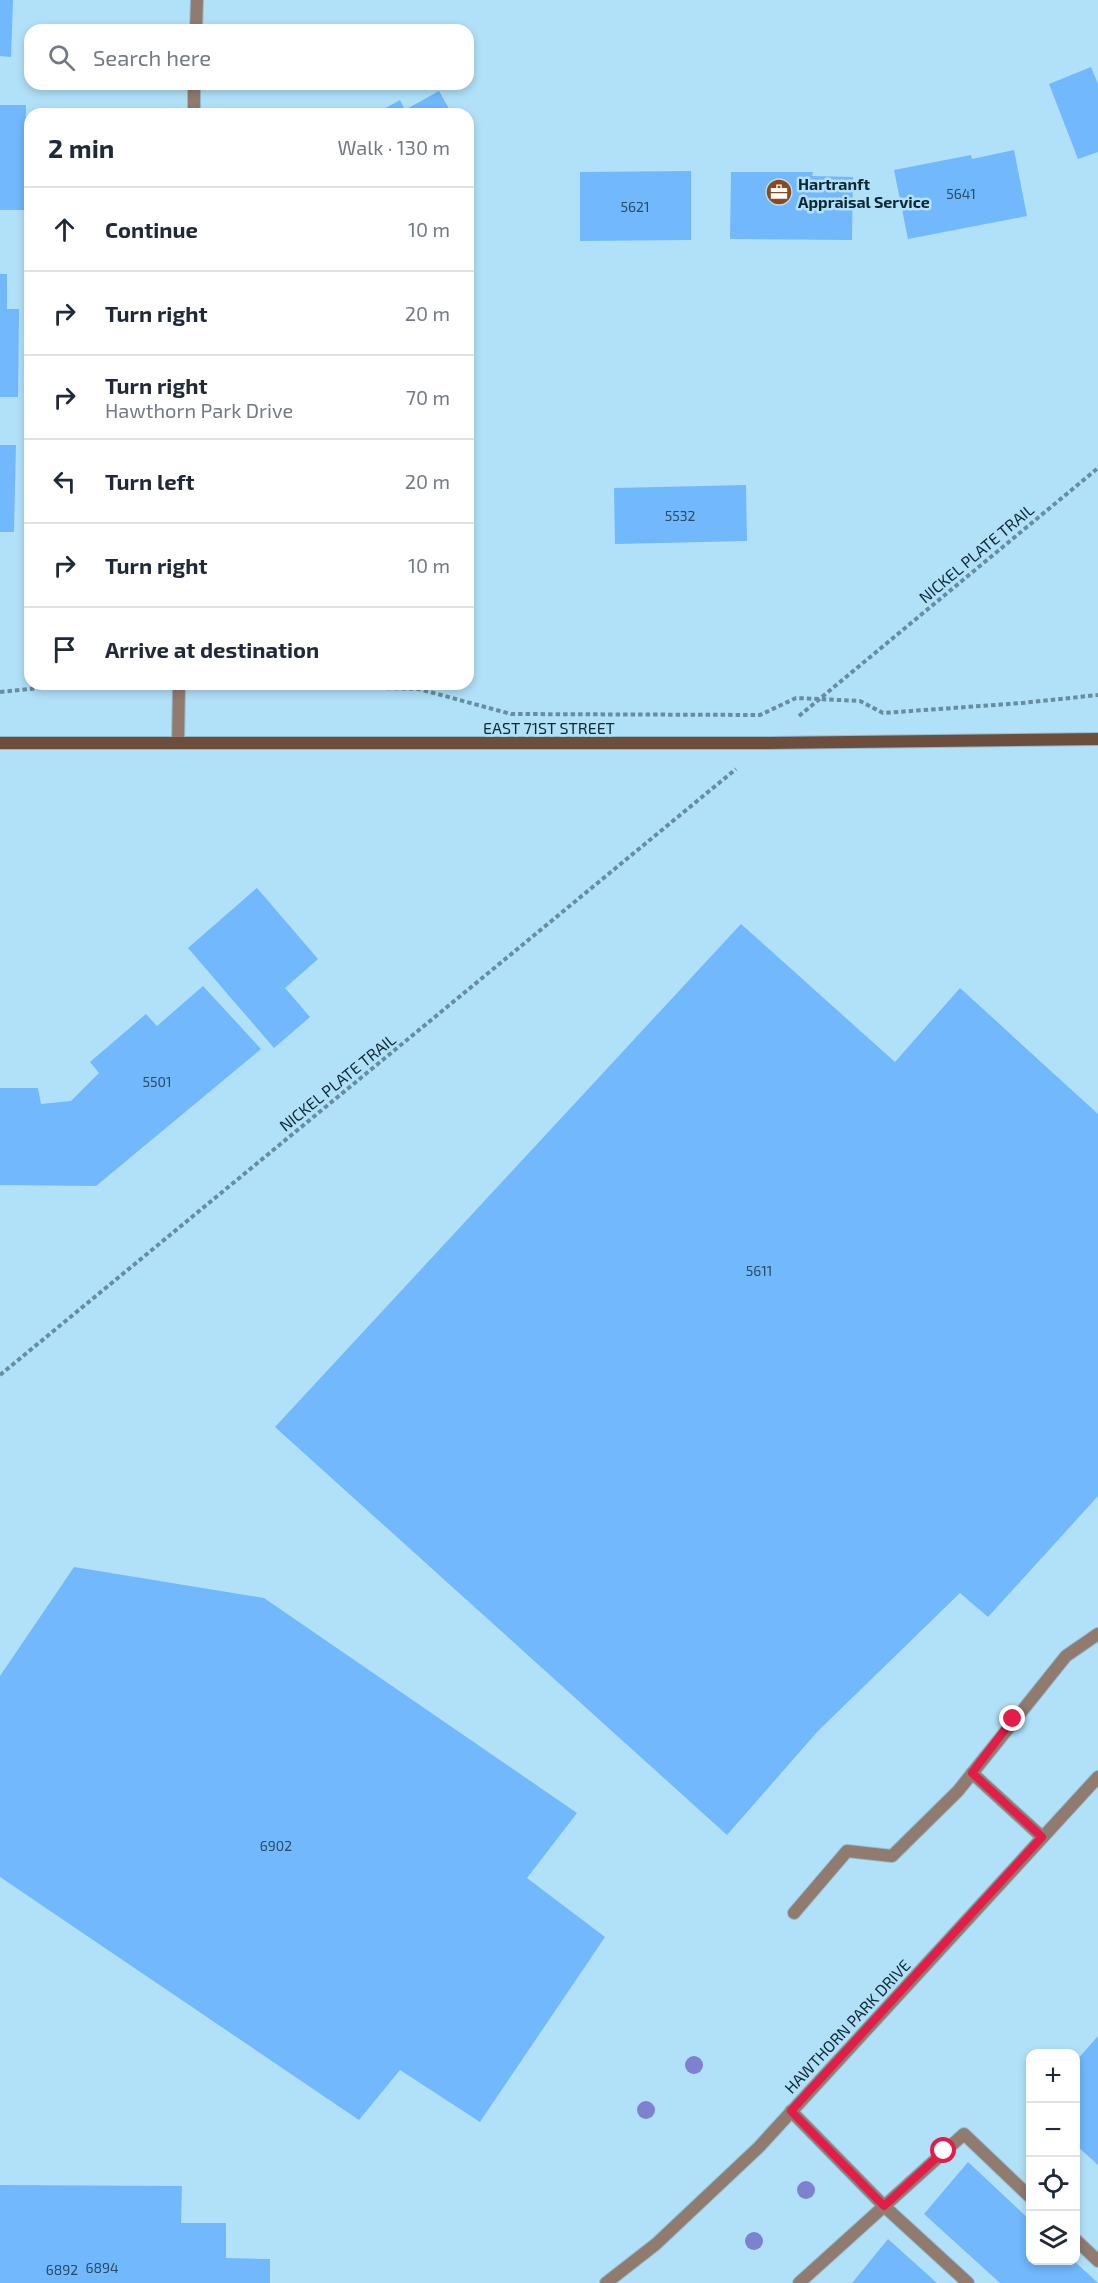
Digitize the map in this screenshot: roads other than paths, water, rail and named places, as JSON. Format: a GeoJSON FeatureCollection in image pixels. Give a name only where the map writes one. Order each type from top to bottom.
{"type":"FeatureCollection","features":[{"type":"Feature","properties":{"kind":"main road","name":"EAST 71ST STREET"},"geometry":{"type":"LineString","coordinates":[[0,743],[767,743],[1098,740]]}},
{"type":"Feature","properties":{"kind":"street"},"geometry":{"type":"LineString","coordinates":[[196,24],[197,0]]}},
{"type":"Feature","properties":{"kind":"street"},"geometry":{"type":"LineString","coordinates":[[194,90],[194,108]]}},
{"type":"Feature","properties":{"kind":"street"},"geometry":{"type":"LineString","coordinates":[[178,743],[179,690]]}},
{"type":"Feature","properties":{"kind":"street"},"geometry":{"type":"LineString","coordinates":[[794,1914],[847,1851],[892,1856],[958,1791],[1066,1656],[1098,1634]]}},
{"type":"Feature","properties":{"kind":"street"},"geometry":{"type":"LineString","coordinates":[[972,1773],[1042,1837]]}},
{"type":"Feature","properties":{"kind":"street","name":"HAWTHORN PARK DRIVE"},"geometry":{"type":"LineString","coordinates":[[606,2283],[656,2244],[701,2204],[759,2147],[1098,1777]]}},
{"type":"Feature","properties":{"kind":"street"},"geometry":{"type":"LineString","coordinates":[[791,2111],[884,2206],[968,2283]]}},
{"type":"Feature","properties":{"kind":"street"},"geometry":{"type":"LineString","coordinates":[[799,2283],[964,2134],[1026,2193]]}},
{"type":"Feature","properties":{"kind":"street"},"geometry":{"type":"LineString","coordinates":[[1080,2244],[1098,2261]]}},
{"type":"Feature","properties":{"kind":"place","name":"Hartranft Appraisal Service"},"geometry":{"type":"Point","coordinates":[779,192]}}]}
